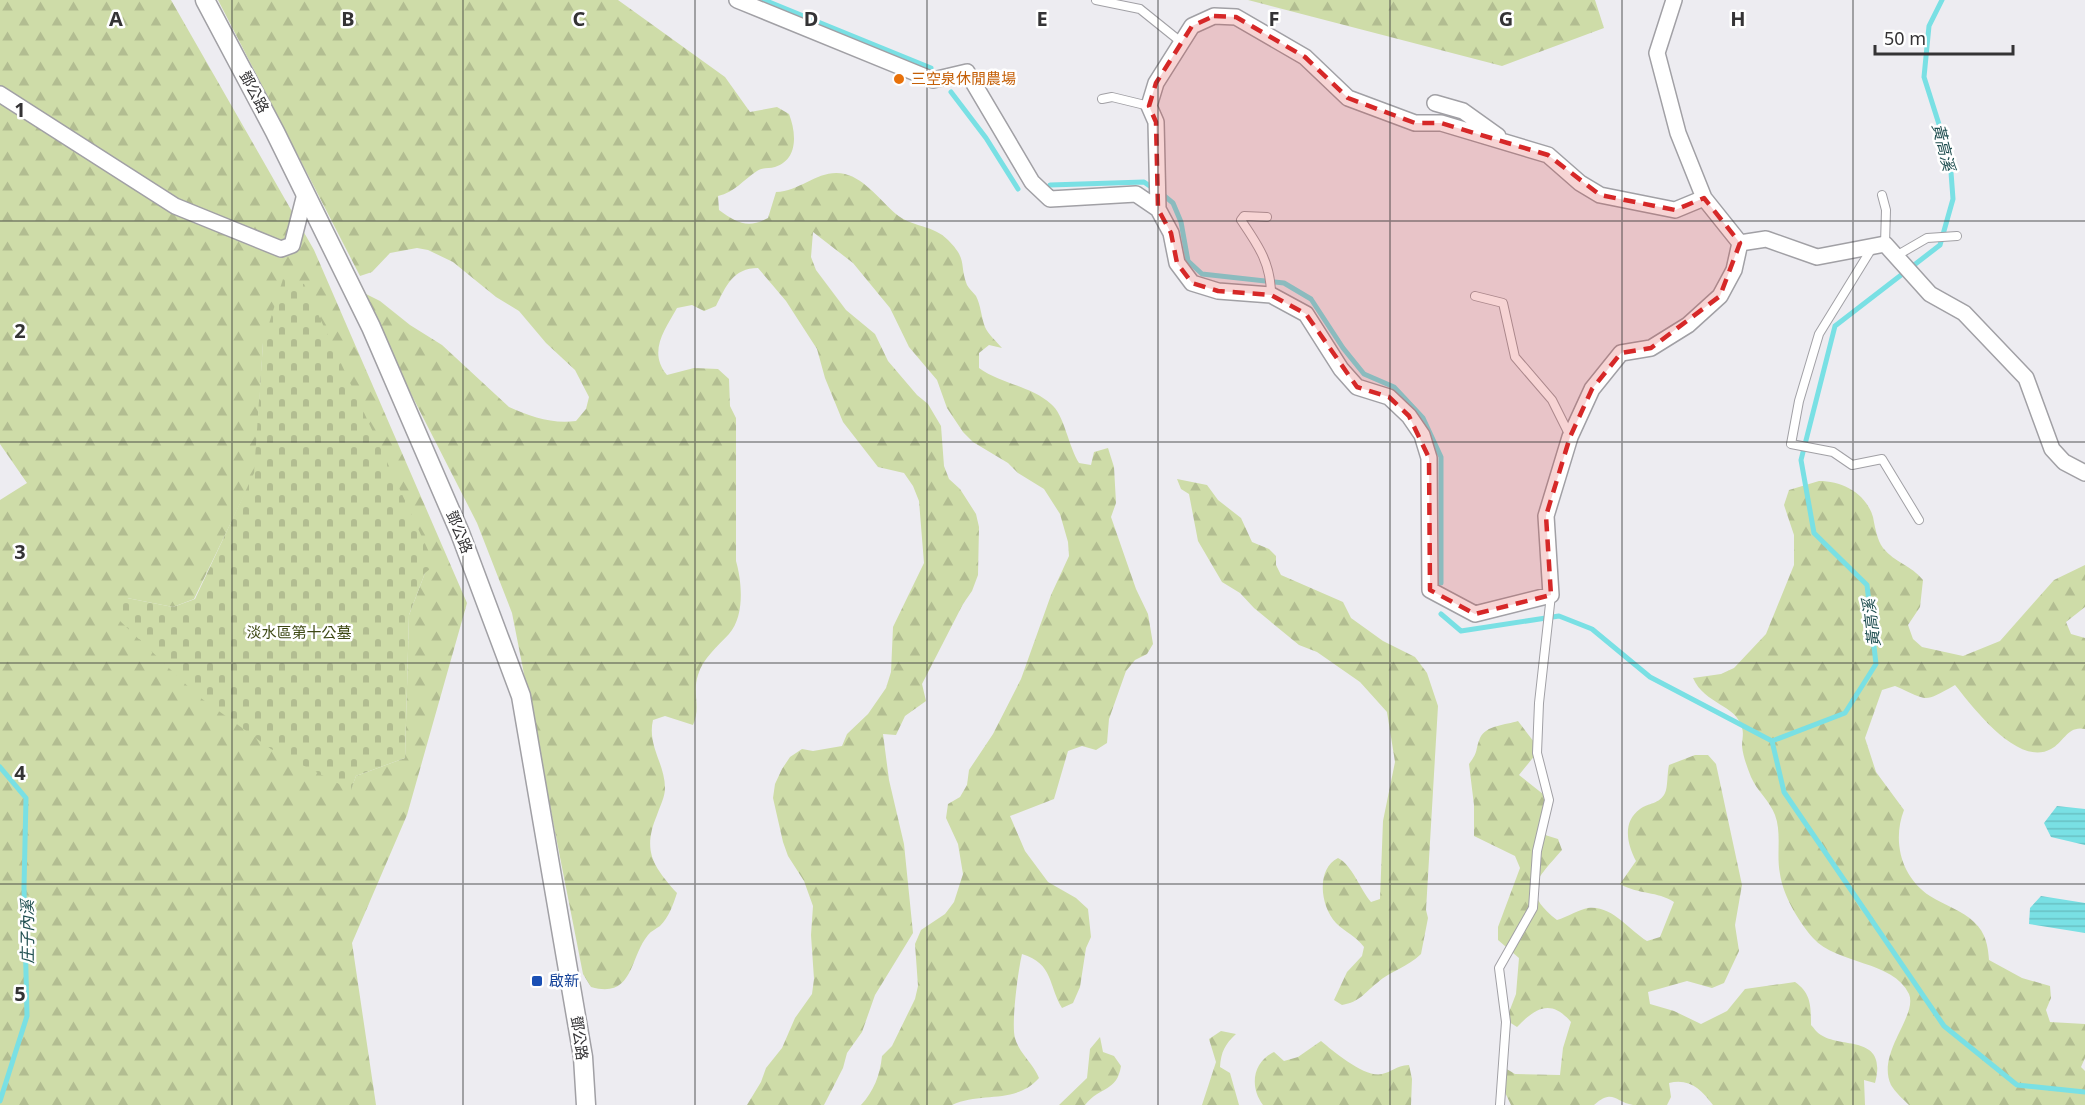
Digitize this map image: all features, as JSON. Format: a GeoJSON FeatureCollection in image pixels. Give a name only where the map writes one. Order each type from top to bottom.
{"type":"FeatureCollection","features":[{"type":"Feature","properties":{"kind":"street","name":"鄧公路"},"geometry":{"type":"LineString","coordinates":[[205,0],[371,327],[455,522],[521,696],[581,1045],[586,1105]]}},
{"type":"Feature","properties":{"kind":"street"},"geometry":{"type":"LineString","coordinates":[[737,0],[933,80],[967,72],[1032,182],[1050,199],[1136,194],[1158,209]]}},
{"type":"Feature","properties":{"kind":"street"},"geometry":{"type":"LineString","coordinates":[[1674,0],[1657,53],[1678,133],[1704,198],[1740,243]]}},
{"type":"Feature","properties":{"kind":"street"},"geometry":{"type":"LineString","coordinates":[[1704,198],[1675,210],[1600,195],[1580,183],[1548,154],[1441,123],[1415,123],[1348,98],[1305,57],[1236,17],[1214,16],[1192,26],[1156,82],[1149,106],[1156,122],[1158,209],[1171,233],[1177,263],[1192,283],[1218,291],[1271,295],[1306,314],[1341,369],[1357,387],[1389,397],[1409,416],[1422,435],[1429,458],[1430,590],[1475,614],[1551,595],[1546,516],[1570,437],[1592,389],[1622,353],[1651,348],[1688,325],[1720,296],[1734,270],[1740,243]]}},
{"type":"Feature","properties":{"kind":"street"},"geometry":{"type":"LineString","coordinates":[[0,94],[175,206],[280,249],[292,245],[305,194]]}},
{"type":"Feature","properties":{"kind":"street"},"geometry":{"type":"LineString","coordinates":[[1435,103],[1463,111],[1509,144]]}},
{"type":"Feature","properties":{"kind":"street"},"geometry":{"type":"LineString","coordinates":[[1740,243],[1766,239],[1817,257],[1878,245],[1896,256],[1930,294],[1964,313],[2026,378],[2052,449],[2064,462],[2085,473]]}},
{"type":"Feature","properties":{"kind":"lane"},"geometry":{"type":"LineString","coordinates":[[1096,0],[1140,9],[1181,42]]}},
{"type":"Feature","properties":{"kind":"lane"},"geometry":{"type":"LineString","coordinates":[[1102,99],[1112,97],[1149,106]]}},
{"type":"Feature","properties":{"kind":"lane"},"geometry":{"type":"LineString","coordinates":[[1882,195],[1886,210],[1878,245],[1819,334],[1799,401],[1791,444],[1833,452],[1852,465],[1882,459],[1919,520]]}},
{"type":"Feature","properties":{"kind":"lane"},"geometry":{"type":"LineString","coordinates":[[1267,217],[1244,216],[1240,220],[1257,244],[1271,273],[1271,295]]}},
{"type":"Feature","properties":{"kind":"lane"},"geometry":{"type":"LineString","coordinates":[[1896,256],[1927,238],[1957,236]]}},
{"type":"Feature","properties":{"kind":"lane"},"geometry":{"type":"LineString","coordinates":[[1475,296],[1503,303],[1515,357],[1552,400],[1570,437]]}},
{"type":"Feature","properties":{"kind":"lane"},"geometry":{"type":"LineString","coordinates":[[1500,1105],[1506,1022],[1499,968],[1533,908],[1537,851],[1549,800],[1537,753],[1539,703],[1551,595]]}},
{"type":"Feature","properties":{"kind":"highlighted area"},"geometry":{"type":"Polygon","coordinates":[[[1214,16],[1236,17],[1305,57],[1348,98],[1415,123],[1441,123],[1548,155],[1600,195],[1675,210],[1704,198],[1740,243],[1720,296],[1651,348],[1621,353],[1592,389],[1570,437],[1546,516],[1551,595],[1475,614],[1430,590],[1429,458],[1409,416],[1389,397],[1357,387],[1306,314],[1271,295],[1218,291],[1192,283],[1177,263],[1171,233],[1158,209],[1156,122],[1149,106],[1156,83],[1192,26],[1214,16]]]}},
{"type":"Feature","properties":{"kind":"green space"},"geometry":{"type":"Polygon","coordinates":[[[0,0],[171,0],[314,250],[467,603],[407,815],[352,943],[376,1105],[0,1105],[0,500],[27,483],[0,444],[0,0]],[[263,343],[255,473],[194,599],[173,607],[127,598],[351,789],[356,776],[405,758],[409,615],[425,573],[263,343]]]}},
{"type":"Feature","properties":{"kind":"green space"},"geometry":{"type":"Polygon","coordinates":[[[218,0],[618,0],[725,77],[750,112],[777,107],[789,114],[794,144],[788,158],[775,167],[759,170],[734,189],[718,196],[719,210],[737,221],[754,223],[768,218],[776,192],[794,188],[827,174],[845,174],[859,181],[902,218],[942,235],[961,257],[967,285],[978,300],[985,327],[1002,348],[989,345],[979,353],[979,368],[1034,393],[1051,404],[1063,423],[1079,463],[1091,465],[1094,452],[1108,448],[1114,467],[1116,503],[1111,517],[1136,589],[1148,614],[1153,644],[1147,654],[1135,660],[1126,671],[1109,719],[1107,743],[1096,750],[1082,746],[1068,751],[1054,799],[1010,816],[1025,851],[1048,882],[1076,898],[1088,909],[1091,937],[1086,948],[1080,987],[1073,1003],[1062,1008],[1045,969],[1040,963],[1022,954],[1014,1031],[1020,1048],[1039,1078],[1030,1086],[1009,1095],[963,1101],[952,1105],[861,1105],[876,1082],[882,1056],[892,1046],[915,999],[918,986],[915,944],[921,930],[945,914],[954,902],[963,874],[958,844],[946,818],[948,804],[960,797],[967,785],[969,770],[993,734],[1021,679],[1051,595],[1069,556],[1068,542],[1060,514],[1044,489],[1018,473],[1008,463],[973,442],[963,432],[947,408],[937,380],[909,347],[890,308],[853,263],[813,232],[811,257],[816,270],[846,310],[875,334],[888,361],[917,395],[928,404],[941,426],[944,466],[949,479],[960,489],[976,514],[979,527],[978,575],[972,591],[922,684],[926,701],[905,716],[896,735],[883,734],[889,780],[904,844],[913,933],[875,995],[862,1032],[847,1053],[843,1068],[824,1105],[747,1105],[761,1082],[766,1068],[782,1048],[795,1018],[812,994],[814,979],[811,935],[813,906],[804,881],[788,856],[783,842],[773,798],[775,784],[790,757],[802,749],[813,751],[842,746],[847,734],[868,714],[886,688],[891,672],[893,627],[924,563],[919,501],[913,486],[904,473],[878,467],[843,422],[825,378],[817,349],[786,301],[758,268],[742,271],[736,275],[727,285],[716,306],[704,311],[692,305],[677,308],[663,333],[658,350],[661,366],[667,375],[694,368],[718,369],[729,379],[730,406],[736,418],[736,561],[741,589],[740,609],[734,627],[700,669],[696,681],[696,712],[693,725],[665,716],[653,720],[652,738],[665,788],[650,839],[650,848],[656,866],[677,893],[672,906],[660,926],[649,934],[642,944],[623,982],[605,989],[591,987],[583,974],[512,613],[477,523],[358,290],[380,301],[410,325],[442,345],[509,407],[542,419],[576,421],[586,409],[589,397],[575,370],[546,343],[519,311],[496,297],[453,262],[428,250],[417,248],[390,253],[372,272],[360,276],[218,0]]]}},
{"type":"Feature","properties":{"kind":"green space"},"geometry":{"type":"Polygon","coordinates":[[[1248,0],[1595,0],[1604,28],[1502,66],[1248,0]]]}},
{"type":"Feature","properties":{"kind":"green space","name":"淡水區第十公墓"},"geometry":{"type":"Polygon","coordinates":[[[283,279],[304,284],[435,565],[425,573],[409,615],[405,758],[356,776],[351,790],[271,749],[198,696],[119,620],[118,608],[127,598],[173,607],[195,599],[254,473],[263,343],[283,279]]]}},
{"type":"Feature","properties":{"kind":"green space"},"geometry":{"type":"Polygon","coordinates":[[[1177,479],[1207,485],[1218,500],[1241,518],[1252,542],[1269,549],[1276,556],[1276,565],[1281,575],[1343,602],[1351,618],[1383,641],[1415,657],[1427,673],[1438,706],[1426,910],[1428,918],[1421,954],[1348,1004],[1342,1005],[1334,1000],[1347,972],[1362,956],[1364,947],[1331,916],[1324,898],[1323,879],[1331,863],[1338,858],[1352,872],[1371,902],[1380,899],[1383,821],[1395,762],[1387,712],[1360,682],[1317,652],[1299,645],[1254,608],[1240,593],[1222,582],[1198,541],[1189,494],[1181,489],[1177,479]]]}},
{"type":"Feature","properties":{"kind":"green space"},"geometry":{"type":"Polygon","coordinates":[[[1819,481],[1836,483],[1859,495],[1870,509],[1883,548],[1923,580],[1920,607],[1908,625],[1913,639],[1922,647],[1963,656],[2000,641],[2054,580],[2085,565],[2085,607],[2066,622],[2071,634],[2085,638],[2085,729],[2074,729],[2051,749],[2038,753],[2024,750],[1997,732],[1955,685],[1925,698],[1895,686],[1882,690],[1865,738],[1876,772],[1904,810],[1900,822],[1899,846],[1906,869],[1912,879],[1930,896],[1970,918],[1978,926],[1986,940],[1989,960],[2022,978],[2050,986],[2051,998],[2046,1010],[2050,1022],[2085,1024],[2085,1058],[2081,1067],[2085,1071],[2085,1105],[1909,1105],[1897,1093],[1891,1085],[1888,1073],[1889,1060],[1908,1013],[1909,994],[1891,975],[1823,947],[1802,924],[1792,908],[1782,882],[1777,822],[1773,810],[1748,769],[1742,746],[1743,730],[1739,720],[1705,694],[1693,678],[1721,674],[1734,668],[1766,634],[1794,565],[1794,535],[1784,505],[1789,490],[1819,481]]]}},
{"type":"Feature","properties":{"kind":"green space"},"geometry":{"type":"Polygon","coordinates":[[[1518,721],[1534,742],[1536,754],[1519,775],[1548,798],[1544,822],[1545,835],[1558,839],[1562,850],[1545,869],[1536,885],[1539,901],[1557,920],[1588,908],[1605,910],[1647,941],[1660,937],[1674,902],[1620,884],[1636,861],[1630,848],[1628,827],[1634,814],[1663,797],[1667,787],[1669,765],[1695,755],[1708,755],[1716,764],[1742,885],[1735,925],[1739,951],[1724,983],[1712,988],[1687,981],[1648,992],[1650,1004],[1674,1011],[1701,1024],[1727,1011],[1745,989],[1795,982],[1807,995],[1811,1025],[1818,1033],[1830,1039],[1861,1046],[1875,1057],[1877,1067],[1875,1083],[1864,1080],[1865,1105],[1713,1105],[1694,1086],[1676,1082],[1669,1083],[1671,1097],[1667,1105],[1633,1105],[1606,1097],[1594,1105],[1511,1105],[1501,1084],[1505,1068],[1515,1074],[1560,1075],[1563,1048],[1571,1022],[1557,1010],[1550,1008],[1543,1008],[1530,1015],[1517,1027],[1506,1020],[1516,994],[1519,958],[1498,940],[1498,927],[1520,868],[1515,856],[1474,836],[1474,805],[1469,764],[1480,738],[1487,730],[1518,721]]]}},
{"type":"Feature","properties":{"kind":"green space"},"geometry":{"type":"Polygon","coordinates":[[[1221,1031],[1236,1034],[1224,1049],[1220,1067],[1230,1073],[1239,1105],[1202,1105],[1216,1062],[1209,1039],[1221,1031]]]}},
{"type":"Feature","properties":{"kind":"green space"},"geometry":{"type":"Polygon","coordinates":[[[1100,1037],[1103,1052],[1114,1056],[1121,1066],[1116,1080],[1085,1105],[1059,1105],[1087,1078],[1090,1049],[1100,1037]]]}},
{"type":"Feature","properties":{"kind":"green space"},"geometry":{"type":"Polygon","coordinates":[[[1321,1041],[1350,1063],[1367,1072],[1382,1074],[1409,1065],[1412,1079],[1411,1105],[1263,1105],[1255,1083],[1255,1075],[1261,1062],[1274,1052],[1284,1061],[1298,1057],[1321,1041]]]}},
{"type":"Feature","properties":{"kind":"water"},"geometry":{"type":"Polygon","coordinates":[[[2057,806],[2085,809],[2085,845],[2051,837],[2044,823],[2057,806]]]}},
{"type":"Feature","properties":{"kind":"water"},"geometry":{"type":"Polygon","coordinates":[[[2041,896],[2085,903],[2085,933],[2029,924],[2030,908],[2041,896]]]}},
{"type":"Feature","properties":{"kind":"waterway"},"geometry":{"type":"LineString","coordinates":[[764,0],[931,68]]}},
{"type":"Feature","properties":{"kind":"waterway","name":"黃高溪"},"geometry":{"type":"LineString","coordinates":[[1772,741],[1845,713],[1876,664],[1867,585],[1814,533],[1801,460],[1835,326],[1940,245],[1953,199],[1950,159],[1924,77],[1929,26],[1942,0]]}},
{"type":"Feature","properties":{"kind":"waterway"},"geometry":{"type":"LineString","coordinates":[[951,92],[986,138],[1018,189]]}},
{"type":"Feature","properties":{"kind":"waterway"},"geometry":{"type":"LineString","coordinates":[[1050,185],[1144,182],[1154,189]]}},
{"type":"Feature","properties":{"kind":"waterway"},"geometry":{"type":"LineString","coordinates":[[1162,194],[1173,203],[1181,222],[1188,261],[1202,274],[1284,283],[1311,299],[1343,348],[1364,374],[1394,387],[1423,418],[1441,457],[1441,583]]}},
{"type":"Feature","properties":{"kind":"waterway"},"geometry":{"type":"LineString","coordinates":[[1441,614],[1461,631],[1559,616],[1592,629],[1650,677],[1772,741]]}},
{"type":"Feature","properties":{"kind":"waterway","name":"黃高溪"},"geometry":{"type":"LineString","coordinates":[[1772,741],[1784,792],[1944,1026],[2017,1085],[2085,1092]]}},
{"type":"Feature","properties":{"kind":"waterway","name":"庄子內溪"},"geometry":{"type":"LineString","coordinates":[[0,767],[26,798],[24,887],[27,1016],[0,1101]]}},
{"type":"Feature","properties":{"kind":"place","name":"三空泉休閒農場"},"geometry":{"type":"Point","coordinates":[899,79]}},
{"type":"Feature","properties":{"kind":"place","name":"啟新"},"geometry":{"type":"Point","coordinates":[537,981]}}]}
